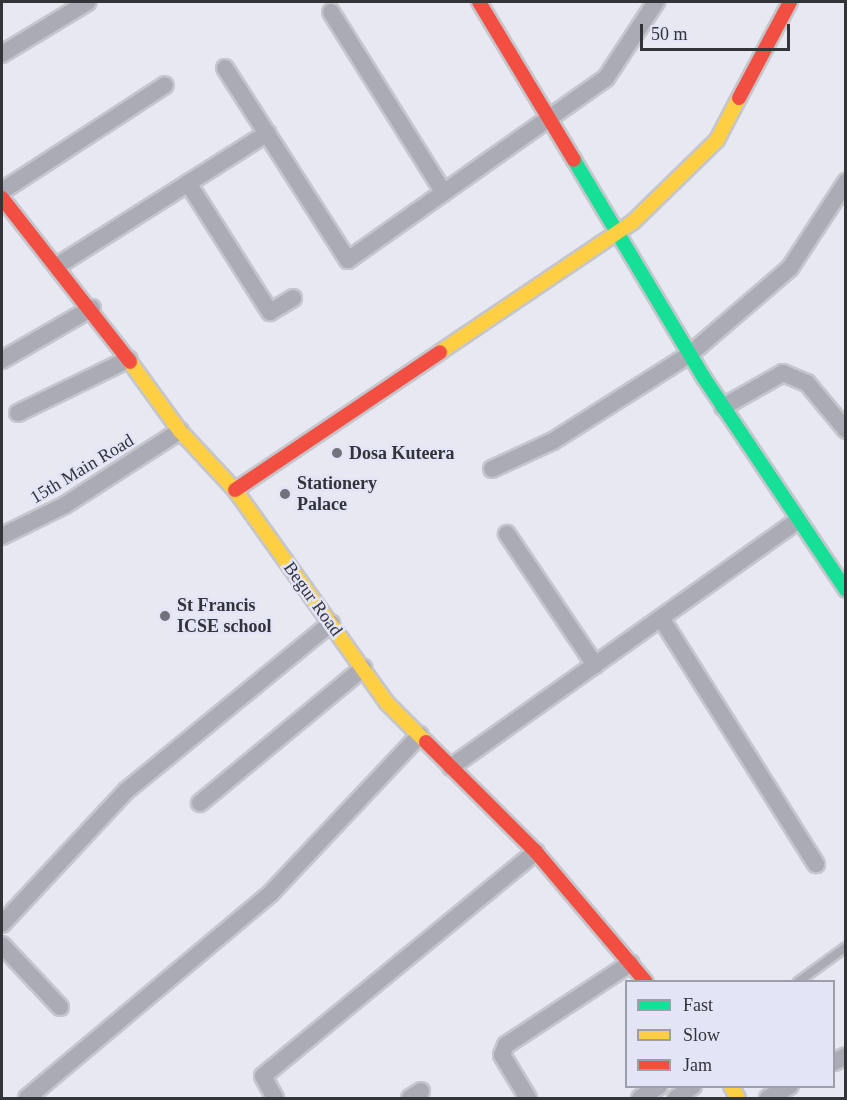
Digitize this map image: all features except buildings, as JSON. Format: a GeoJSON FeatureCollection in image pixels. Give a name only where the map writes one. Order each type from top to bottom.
{"type":"FeatureCollection","features":[{"type":"Feature","properties":{"kind":"street"},"geometry":{"type":"LineString","coordinates":[[2,54],[88,2]]}},
{"type":"Feature","properties":{"kind":"street"},"geometry":{"type":"LineString","coordinates":[[478,2],[723,407],[796,521],[846,590]]}},
{"type":"Feature","properties":{"kind":"street"},"geometry":{"type":"LineString","coordinates":[[225,68],[348,260],[606,78],[656,2]]}},
{"type":"Feature","properties":{"kind":"street"},"geometry":{"type":"LineString","coordinates":[[235,490],[619,232],[717,140],[790,2]]}},
{"type":"Feature","properties":{"kind":"street"},"geometry":{"type":"LineString","coordinates":[[331,12],[444,193]]}},
{"type":"Feature","properties":{"kind":"street"},"geometry":{"type":"LineString","coordinates":[[2,191],[165,85]]}},
{"type":"Feature","properties":{"kind":"street"},"geometry":{"type":"LineString","coordinates":[[57,266],[267,133]]}},
{"type":"Feature","properties":{"kind":"street"},"geometry":{"type":"LineString","coordinates":[[492,469],[553,441],[690,354],[790,268],[846,182]]}},
{"type":"Feature","properties":{"kind":"street"},"geometry":{"type":"LineString","coordinates":[[188,183],[270,312],[293,298]]}},
{"type":"Feature","properties":{"kind":"street","name":"Begur Road"},"geometry":{"type":"LineString","coordinates":[[2,198],[92,308],[180,431],[235,490],[363,668],[420,735],[536,852],[645,980]]}},
{"type":"Feature","properties":{"kind":"street"},"geometry":{"type":"LineString","coordinates":[[2,360],[92,308]]}},
{"type":"Feature","properties":{"kind":"street"},"geometry":{"type":"LineString","coordinates":[[18,413],[129,359]]}},
{"type":"Feature","properties":{"kind":"street"},"geometry":{"type":"LineString","coordinates":[[723,407],[783,373],[807,383],[846,430]]}},
{"type":"Feature","properties":{"kind":"street","name":"15th Main Road"},"geometry":{"type":"LineString","coordinates":[[2,536],[65,505],[180,431]]}},
{"type":"Feature","properties":{"kind":"street"},"geometry":{"type":"LineString","coordinates":[[451,767],[796,521]]}},
{"type":"Feature","properties":{"kind":"street"},"geometry":{"type":"LineString","coordinates":[[507,534],[595,665]]}},
{"type":"Feature","properties":{"kind":"street"},"geometry":{"type":"LineString","coordinates":[[661,618],[816,864]]}},
{"type":"Feature","properties":{"kind":"street"},"geometry":{"type":"LineString","coordinates":[[2,924],[126,791],[331,623]]}},
{"type":"Feature","properties":{"kind":"street"},"geometry":{"type":"LineString","coordinates":[[200,803],[363,668]]}},
{"type":"Feature","properties":{"kind":"street"},"geometry":{"type":"LineString","coordinates":[[27,1098],[271,893],[420,735]]}},
{"type":"Feature","properties":{"kind":"street"},"geometry":{"type":"LineString","coordinates":[[275,1098],[263,1076],[536,852]]}},
{"type":"Feature","properties":{"kind":"street"},"geometry":{"type":"LineString","coordinates":[[2,945],[60,1007]]}},
{"type":"Feature","properties":{"kind":"street"},"geometry":{"type":"LineString","coordinates":[[528,1098],[502,1054],[506,1045],[631,963]]}},
{"type":"Feature","properties":{"kind":"street"},"geometry":{"type":"LineString","coordinates":[[640,1098],[656,1088]]}},
{"type":"Feature","properties":{"kind":"street"},"geometry":{"type":"LineString","coordinates":[[677,1098],[690,1088]]}},
{"type":"Feature","properties":{"kind":"street"},"geometry":{"type":"LineString","coordinates":[[768,1098],[786,1088]]}},
{"type":"Feature","properties":{"kind":"lane"},"geometry":{"type":"LineString","coordinates":[[799,980],[846,947]]}},
{"type":"Feature","properties":{"kind":"traffic: fast"},"geometry":{"type":"LineString","coordinates":[[574,160],[704,378],[846,590]]}},
{"type":"Feature","properties":{"kind":"traffic: slow"},"geometry":{"type":"LineString","coordinates":[[440,352],[633,222],[717,140],[739,98]]}},
{"type":"Feature","properties":{"kind":"traffic: slow"},"geometry":{"type":"LineString","coordinates":[[130,362],[180,431],[235,490],[387,703],[426,742]]}},
{"type":"Feature","properties":{"kind":"traffic: slow"},"geometry":{"type":"LineString","coordinates":[[732,1088],[738,1098]]}},
{"type":"Feature","properties":{"kind":"traffic: jam"},"geometry":{"type":"LineString","coordinates":[[479,2],[574,160]]}},
{"type":"Feature","properties":{"kind":"traffic: jam"},"geometry":{"type":"LineString","coordinates":[[739,98],[790,2]]}},
{"type":"Feature","properties":{"kind":"traffic: jam"},"geometry":{"type":"LineString","coordinates":[[2,198],[130,362]]}},
{"type":"Feature","properties":{"kind":"traffic: jam"},"geometry":{"type":"LineString","coordinates":[[235,490],[440,352]]}},
{"type":"Feature","properties":{"kind":"traffic: jam"},"geometry":{"type":"LineString","coordinates":[[426,742],[536,852],[644,980]]}},
{"type":"Feature","properties":{"kind":"place","name":"Dosa Kuteera"},"geometry":{"type":"Point","coordinates":[337,453]}},
{"type":"Feature","properties":{"kind":"place","name":"Stationery Palace"},"geometry":{"type":"Point","coordinates":[285,494]}},
{"type":"Feature","properties":{"kind":"place","name":"St Francis ICSE school"},"geometry":{"type":"Point","coordinates":[165,616]}}]}
